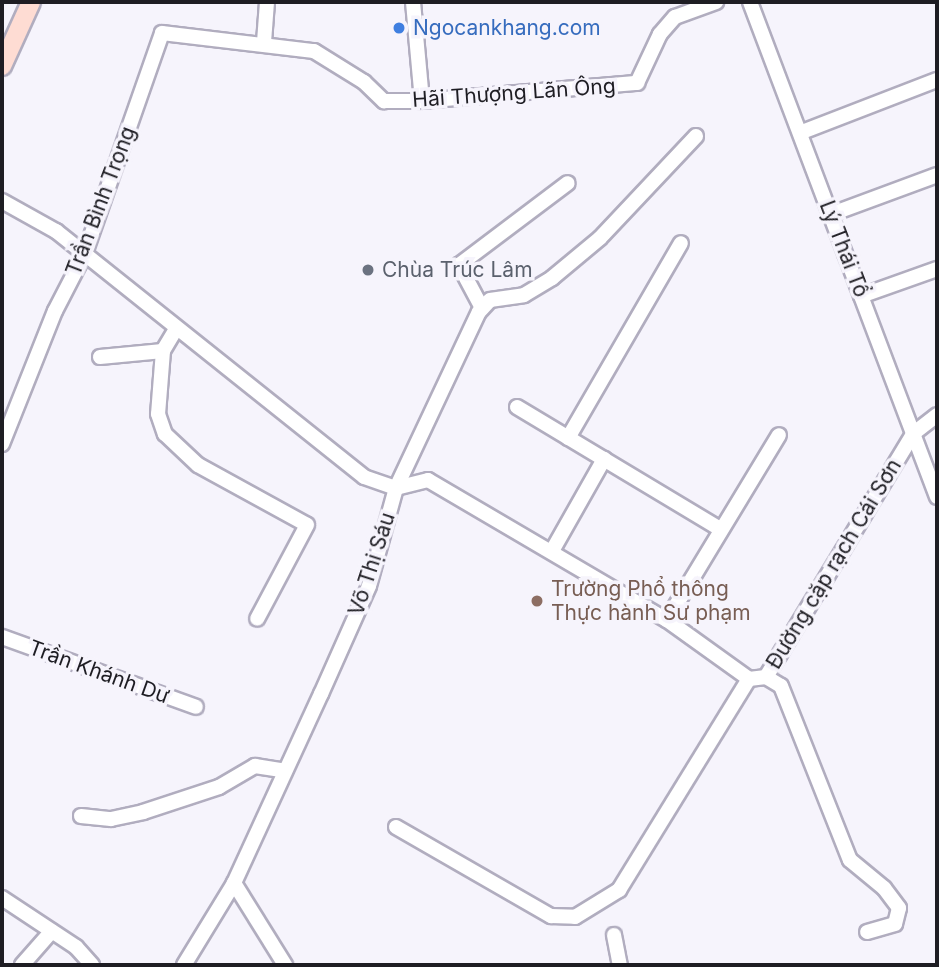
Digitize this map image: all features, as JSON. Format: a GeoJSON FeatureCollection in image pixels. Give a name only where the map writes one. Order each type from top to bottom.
{"type":"FeatureCollection","features":[{"type":"Feature","properties":{"kind":"main road"},"geometry":{"type":"LineString","coordinates":[[2,65],[31,2]]}},
{"type":"Feature","properties":{"kind":"street"},"geometry":{"type":"LineString","coordinates":[[264,42],[267,2]]}},
{"type":"Feature","properties":{"kind":"street"},"geometry":{"type":"LineString","coordinates":[[413,2],[422,101]]}},
{"type":"Feature","properties":{"kind":"street","name":"Hãi Thượng Lãn Ông"},"geometry":{"type":"LineString","coordinates":[[162,33],[264,42],[314,51],[364,82],[384,101],[422,101],[637,83],[660,34],[675,17],[716,2]]}},
{"type":"Feature","properties":{"kind":"street","name":"Lý Thái Tổ"},"geometry":{"type":"LineString","coordinates":[[750,2],[802,132],[830,215],[937,497]]}},
{"type":"Feature","properties":{"kind":"street","name":"Trần Bình Trọng"},"geometry":{"type":"LineString","coordinates":[[3,439],[55,311],[85,253],[162,33]]}},
{"type":"Feature","properties":{"kind":"street"},"geometry":{"type":"LineString","coordinates":[[802,132],[937,80]]}},
{"type":"Feature","properties":{"kind":"street"},"geometry":{"type":"LineString","coordinates":[[396,488],[482,308],[490,300],[524,295],[552,278],[600,238],[695,136]]}},
{"type":"Feature","properties":{"kind":"street"},"geometry":{"type":"LineString","coordinates":[[830,215],[937,175]]}},
{"type":"Feature","properties":{"kind":"street"},"geometry":{"type":"LineString","coordinates":[[482,308],[459,265],[568,183]]}},
{"type":"Feature","properties":{"kind":"street","name":"Võ Thị Sáu"},"geometry":{"type":"LineString","coordinates":[[2,201],[85,253],[176,329],[364,477],[396,488],[369,586],[234,883],[184,965]]}},
{"type":"Feature","properties":{"kind":"street"},"geometry":{"type":"LineString","coordinates":[[568,438],[681,243]]}},
{"type":"Feature","properties":{"kind":"street"},"geometry":{"type":"LineString","coordinates":[[861,296],[937,269]]}},
{"type":"Feature","properties":{"kind":"street"},"geometry":{"type":"LineString","coordinates":[[176,329],[163,351],[158,414],[165,434],[198,464],[307,525],[257,618]]}},
{"type":"Feature","properties":{"kind":"street"},"geometry":{"type":"LineString","coordinates":[[100,357],[163,351]]}},
{"type":"Feature","properties":{"kind":"street"},"geometry":{"type":"LineString","coordinates":[[517,407],[720,529]]}},
{"type":"Feature","properties":{"kind":"street","name":"Đường cặp rạch Cái Sơn"},"geometry":{"type":"LineString","coordinates":[[396,488],[428,480],[667,620],[749,679],[766,677],[914,433],[937,415]]}},
{"type":"Feature","properties":{"kind":"street"},"geometry":{"type":"LineString","coordinates":[[667,620],[779,435]]}},
{"type":"Feature","properties":{"kind":"street"},"geometry":{"type":"LineString","coordinates":[[552,551],[604,459]]}},
{"type":"Feature","properties":{"kind":"street","name":"Trần Khánh Dư"},"geometry":{"type":"LineString","coordinates":[[2,637],[196,707]]}},
{"type":"Feature","properties":{"kind":"street"},"geometry":{"type":"LineString","coordinates":[[766,677],[781,686],[850,860],[884,888],[899,908],[895,923],[867,932]]}},
{"type":"Feature","properties":{"kind":"street"},"geometry":{"type":"LineString","coordinates":[[396,827],[551,916],[575,917],[619,890],[749,679]]}},
{"type":"Feature","properties":{"kind":"street"},"geometry":{"type":"LineString","coordinates":[[81,816],[111,819],[143,812],[219,787],[256,766],[285,771]]}},
{"type":"Feature","properties":{"kind":"street"},"geometry":{"type":"LineString","coordinates":[[234,883],[285,965]]}},
{"type":"Feature","properties":{"kind":"street"},"geometry":{"type":"LineString","coordinates":[[2,898],[76,947],[92,965]]}},
{"type":"Feature","properties":{"kind":"street"},"geometry":{"type":"LineString","coordinates":[[22,965],[52,931]]}},
{"type":"Feature","properties":{"kind":"street"},"geometry":{"type":"LineString","coordinates":[[614,935],[620,965]]}},
{"type":"Feature","properties":{"kind":"place","name":"Ngocankhang.com"},"geometry":{"type":"Point","coordinates":[399,28]}},
{"type":"Feature","properties":{"kind":"place","name":"Chùa Trúc Lâm"},"geometry":{"type":"Point","coordinates":[368,270]}},
{"type":"Feature","properties":{"kind":"place","name":"Trường Phổ thông Thực hành Sư phạm"},"geometry":{"type":"Point","coordinates":[537,601]}}]}
